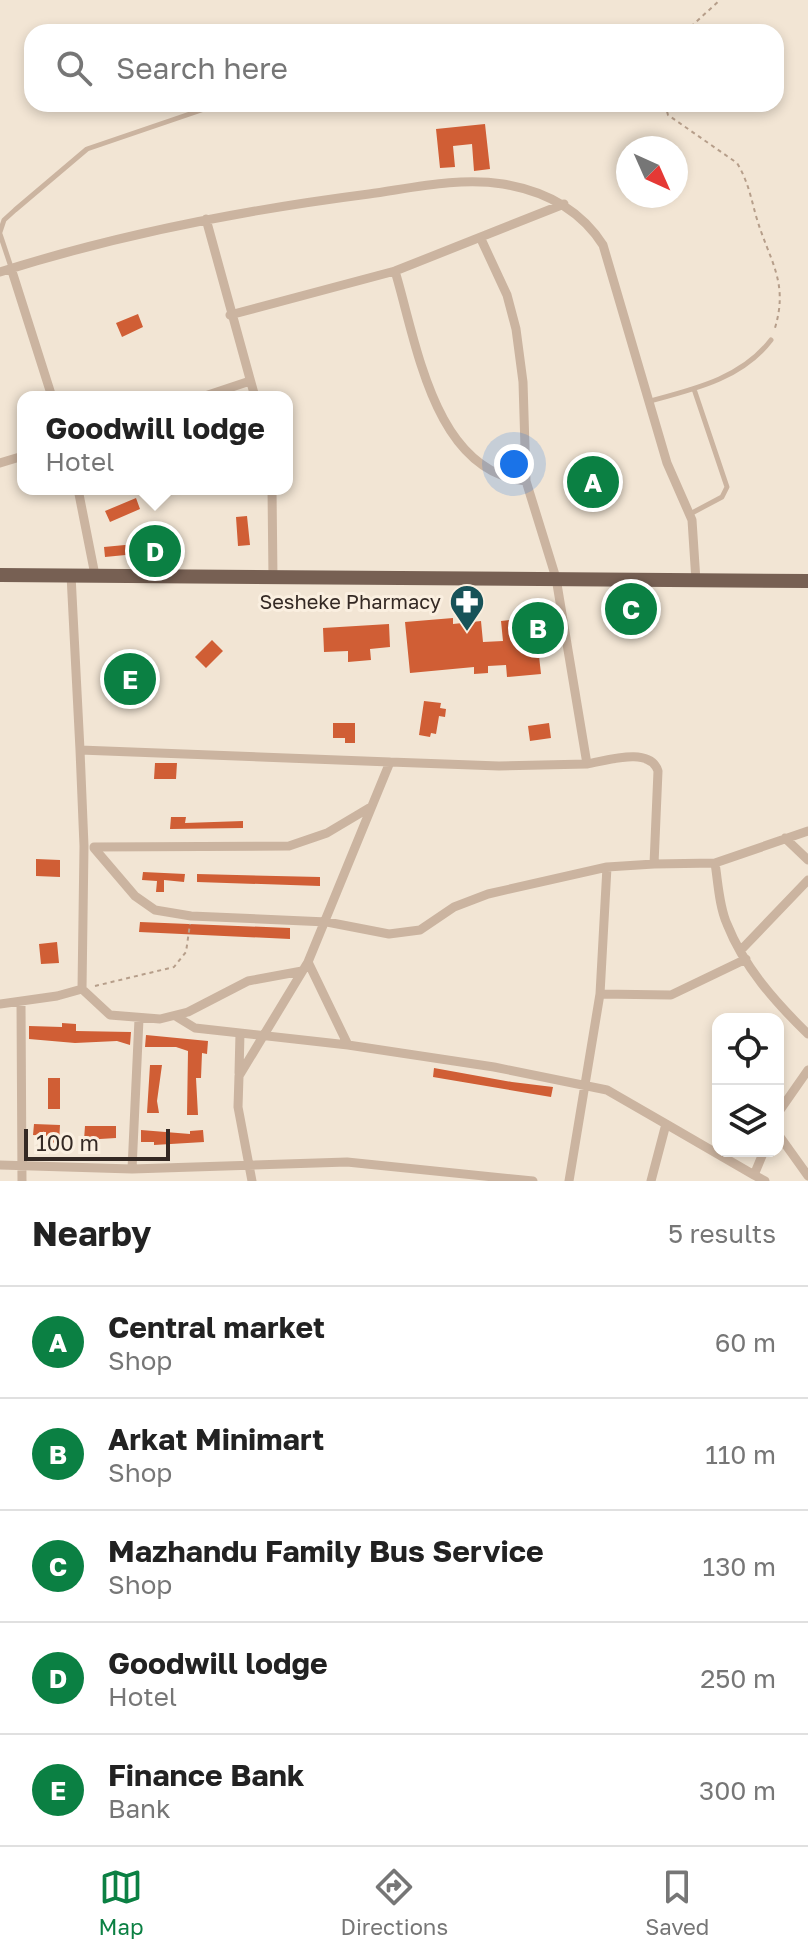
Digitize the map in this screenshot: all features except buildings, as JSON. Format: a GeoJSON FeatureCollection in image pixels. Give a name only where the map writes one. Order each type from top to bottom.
{"type":"FeatureCollection","features":[{"type":"Feature","properties":{"kind":"main road"},"geometry":{"type":"LineString","coordinates":[[0,575],[808,581]]}},
{"type":"Feature","properties":{"kind":"street"},"geometry":{"type":"LineString","coordinates":[[0,272],[206,219],[281,205],[460,183],[502,184],[564,204],[580,215],[603,245],[667,463],[690,514],[696,581]]}},
{"type":"Feature","properties":{"kind":"street"},"geometry":{"type":"LineString","coordinates":[[230,315],[395,271],[564,204]]}},
{"type":"Feature","properties":{"kind":"street"},"geometry":{"type":"LineString","coordinates":[[206,219],[253,391]]}},
{"type":"Feature","properties":{"kind":"street"},"geometry":{"type":"LineString","coordinates":[[481,239],[507,295],[516,329],[524,393],[526,481],[556,578],[587,764]]}},
{"type":"Feature","properties":{"kind":"street"},"geometry":{"type":"LineString","coordinates":[[11,268],[50,391]]}},
{"type":"Feature","properties":{"kind":"street"},"geometry":{"type":"LineString","coordinates":[[395,271],[431,392],[451,433],[485,469],[507,479],[526,481]]}},
{"type":"Feature","properties":{"kind":"street"},"geometry":{"type":"LineString","coordinates":[[220,391],[250,381]]}},
{"type":"Feature","properties":{"kind":"street"},"geometry":{"type":"LineString","coordinates":[[79,495],[95,575]]}},
{"type":"Feature","properties":{"kind":"street"},"geometry":{"type":"LineString","coordinates":[[272,495],[273,578]]}},
{"type":"Feature","properties":{"kind":"street"},"geometry":{"type":"LineString","coordinates":[[71,575],[80,750],[89,847],[82,989],[110,1015],[139,1019],[177,1017],[248,981],[305,966]]}},
{"type":"Feature","properties":{"kind":"street"},"geometry":{"type":"LineString","coordinates":[[80,750],[499,766],[587,764],[641,756],[657,766],[654,864]]}},
{"type":"Feature","properties":{"kind":"street"},"geometry":{"type":"LineString","coordinates":[[239,1076],[305,966],[327,922],[369,808],[390,762]]}},
{"type":"Feature","properties":{"kind":"street"},"geometry":{"type":"LineString","coordinates":[[89,847],[289,846],[327,833],[369,808]]}},
{"type":"Feature","properties":{"kind":"street"},"geometry":{"type":"LineString","coordinates":[[89,847],[143,904],[155,910],[191,916],[327,922],[389,934],[420,930],[439,921],[454,907],[488,894],[607,867],[715,863],[808,831]]}},
{"type":"Feature","properties":{"kind":"street"},"geometry":{"type":"LineString","coordinates":[[785,838],[808,860]]}},
{"type":"Feature","properties":{"kind":"street"},"geometry":{"type":"LineString","coordinates":[[715,863],[726,921],[743,955],[776,1002],[808,1034]]}},
{"type":"Feature","properties":{"kind":"street"},"geometry":{"type":"LineString","coordinates":[[569,1181],[600,994],[607,867]]}},
{"type":"Feature","properties":{"kind":"street"},"geometry":{"type":"LineString","coordinates":[[600,994],[671,995],[743,955],[808,880]]}},
{"type":"Feature","properties":{"kind":"street"},"geometry":{"type":"LineString","coordinates":[[305,966],[348,1045]]}},
{"type":"Feature","properties":{"kind":"street"},"geometry":{"type":"LineString","coordinates":[[0,1004],[82,989]]}},
{"type":"Feature","properties":{"kind":"street"},"geometry":{"type":"LineString","coordinates":[[21,1002],[22,1181]]}},
{"type":"Feature","properties":{"kind":"street"},"geometry":{"type":"LineString","coordinates":[[177,1017],[195,1028],[348,1045],[494,1067],[587,1085],[622,1096],[765,1181]]}},
{"type":"Feature","properties":{"kind":"street"},"geometry":{"type":"LineString","coordinates":[[132,1169],[139,1019]]}},
{"type":"Feature","properties":{"kind":"street"},"geometry":{"type":"LineString","coordinates":[[240,1033],[238,1107],[252,1181]]}},
{"type":"Feature","properties":{"kind":"street"},"geometry":{"type":"LineString","coordinates":[[784,1104],[808,1070]]}},
{"type":"Feature","properties":{"kind":"street"},"geometry":{"type":"LineString","coordinates":[[651,1181],[666,1124]]}},
{"type":"Feature","properties":{"kind":"street"},"geometry":{"type":"LineString","coordinates":[[784,1142],[808,1176]]}},
{"type":"Feature","properties":{"kind":"street"},"geometry":{"type":"LineString","coordinates":[[754,1175],[762,1157]]}},
{"type":"Feature","properties":{"kind":"street"},"geometry":{"type":"LineString","coordinates":[[0,1165],[132,1169],[347,1162],[533,1181]]}},
{"type":"Feature","properties":{"kind":"lane"},"geometry":{"type":"LineString","coordinates":[[11,268],[0,233],[4,220],[87,149],[196,112]]}},
{"type":"Feature","properties":{"kind":"lane"},"geometry":{"type":"LineString","coordinates":[[649,401],[694,389],[736,372],[759,356],[771,340]]}},
{"type":"Feature","properties":{"kind":"lane"},"geometry":{"type":"LineString","coordinates":[[690,514],[722,497],[727,487],[694,389]]}},
{"type":"Feature","properties":{"kind":"path"},"geometry":{"type":"LineString","coordinates":[[694,24],[720,0]]}},
{"type":"Feature","properties":{"kind":"path"},"geometry":{"type":"LineString","coordinates":[[667,112],[737,163],[745,175],[756,215],[778,271],[781,309],[771,340]]}},
{"type":"Feature","properties":{"kind":"path"},"geometry":{"type":"LineString","coordinates":[[82,989],[174,967],[186,952],[191,916]]}},
{"type":"Feature","properties":{"kind":"place","name":"Central market"},"geometry":{"type":"Point","coordinates":[593,482]}},
{"type":"Feature","properties":{"kind":"place","name":"Goodwill lodge"},"geometry":{"type":"Point","coordinates":[155,551]}},
{"type":"Feature","properties":{"kind":"place","name":"Mazhandu Family Bus Service"},"geometry":{"type":"Point","coordinates":[631,609]}},
{"type":"Feature","properties":{"kind":"place","name":"Arkat Minimart"},"geometry":{"type":"Point","coordinates":[538,628]}},
{"type":"Feature","properties":{"kind":"place","name":"Sesheke Pharmacy"},"geometry":{"type":"Point","coordinates":[467,633]}},
{"type":"Feature","properties":{"kind":"place","name":"Finance Bank"},"geometry":{"type":"Point","coordinates":[130,679]}}]}
